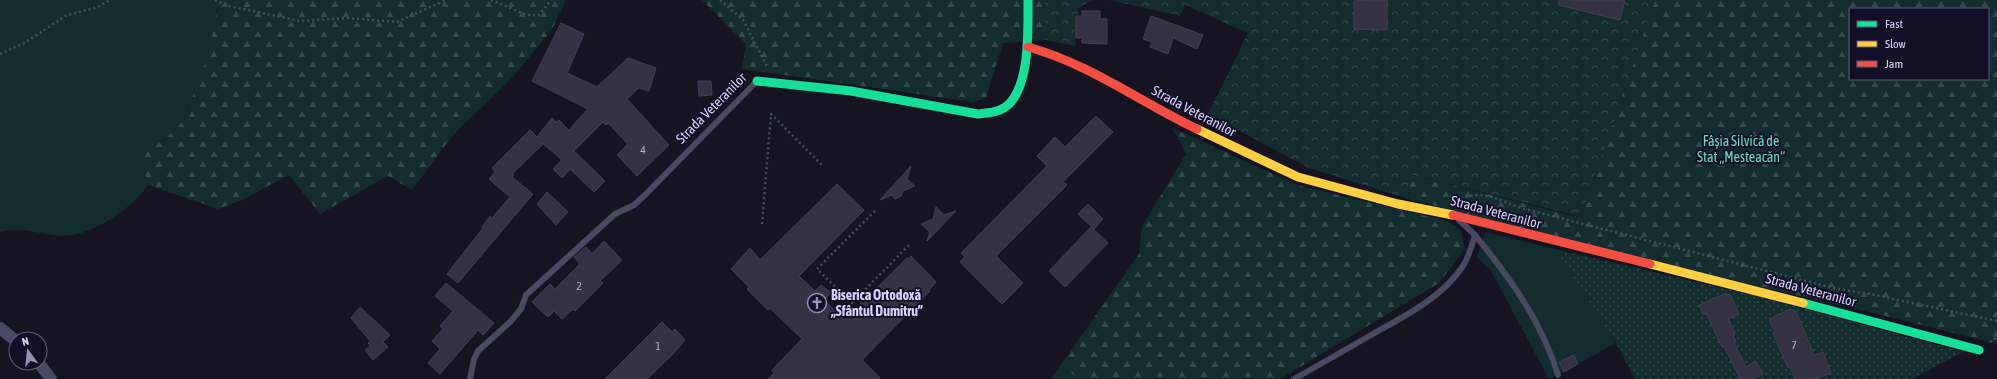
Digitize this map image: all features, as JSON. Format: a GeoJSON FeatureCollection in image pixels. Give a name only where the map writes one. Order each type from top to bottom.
{"type":"FeatureCollection","features":[{"type":"Feature","properties":{"kind":"street","name":"Strada Veteranilor"},"geometry":{"type":"LineString","coordinates":[[757,81],[851,91],[978,114],[991,113],[1010,102],[1016,91],[1028,47],[1028,0]]}},
{"type":"Feature","properties":{"kind":"street","name":"Strada Veteranilor"},"geometry":{"type":"LineString","coordinates":[[1028,47],[1054,54],[1084,67],[1190,126],[1298,177],[1398,204],[1454,215],[1493,226],[1814,305],[1979,350]]}},
{"type":"Feature","properties":{"kind":"street"},"geometry":{"type":"LineString","coordinates":[[0,328],[8,334]]}},
{"type":"Feature","properties":{"kind":"lane","name":"Strada Veteranilor"},"geometry":{"type":"LineString","coordinates":[[470,379],[474,359],[478,351],[510,322],[521,309],[526,295],[615,214],[634,205],[646,194],[757,81]]}},
{"type":"Feature","properties":{"kind":"lane"},"geometry":{"type":"LineString","coordinates":[[1454,215],[1475,235],[1512,283],[1533,317],[1551,353],[1558,375]]}},
{"type":"Feature","properties":{"kind":"lane"},"geometry":{"type":"LineString","coordinates":[[1294,379],[1385,328],[1443,289],[1462,266],[1471,249],[1475,235]]}},
{"type":"Feature","properties":{"kind":"path"},"geometry":{"type":"LineString","coordinates":[[0,54],[26,42],[67,15],[98,7],[110,0]]}},
{"type":"Feature","properties":{"kind":"path"},"geometry":{"type":"LineString","coordinates":[[215,0],[229,6],[300,21],[347,18],[397,22],[446,0]]}},
{"type":"Feature","properties":{"kind":"path"},"geometry":{"type":"LineString","coordinates":[[491,0],[527,16],[539,14],[551,0]]}},
{"type":"Feature","properties":{"kind":"path"},"geometry":{"type":"LineString","coordinates":[[720,0],[743,20],[776,83]]}},
{"type":"Feature","properties":{"kind":"path"},"geometry":{"type":"LineString","coordinates":[[762,224],[772,114],[823,166]]}},
{"type":"Feature","properties":{"kind":"path"},"geometry":{"type":"LineString","coordinates":[[1452,202],[1468,196],[1483,194],[1521,208],[1833,288],[1876,295],[1997,321]]}},
{"type":"Feature","properties":{"kind":"path"},"geometry":{"type":"LineString","coordinates":[[875,211],[817,269],[852,303],[910,244]]}},
{"type":"Feature","properties":{"kind":"green space"},"geometry":{"type":"Polygon","coordinates":[[[0,0],[221,0],[216,14],[208,54],[184,120],[164,140],[140,155],[148,185],[133,203],[111,219],[87,231],[64,236],[24,230],[8,230],[0,232],[0,0]]]}},
{"type":"Feature","properties":{"kind":"green space"},"geometry":{"type":"Polygon","coordinates":[[[221,0],[566,0],[552,30],[509,81],[453,135],[412,190],[388,176],[320,214],[289,175],[242,200],[218,209],[148,185],[140,155],[164,140],[184,120],[208,54],[216,14],[221,0]]]}},
{"type":"Feature","properties":{"kind":"green space"},"geometry":{"type":"Polygon","coordinates":[[[702,0],[1045,0],[1045,40],[1003,43],[986,98],[973,102],[742,69],[746,44],[702,0]]]}},
{"type":"Feature","properties":{"kind":"green space"},"geometry":{"type":"Polygon","coordinates":[[[1045,0],[1093,0],[1078,8],[1075,46],[1045,40],[1045,0]]]}},
{"type":"Feature","properties":{"kind":"green space"},"geometry":{"type":"Polygon","coordinates":[[[1109,0],[1655,0],[1581,218],[1409,174],[1408,199],[1309,168],[1208,114],[1248,33],[1185,5],[1180,16],[1109,0]]]}},
{"type":"Feature","properties":{"kind":"green space","name":"Fâșia Silvică de Stat „Mesteacăn“"},"geometry":{"type":"Polygon","coordinates":[[[1655,0],[1997,0],[1997,344],[1715,276],[1408,199],[1409,174],[1581,218],[1655,0]]]}},
{"type":"Feature","properties":{"kind":"green space"},"geometry":{"type":"Polygon","coordinates":[[[1173,128],[1297,185],[1447,221],[1461,231],[1465,249],[1439,283],[1280,379],[1077,379],[1062,363],[1139,254],[1142,226],[1186,154],[1173,128]]]}},
{"type":"Feature","properties":{"kind":"green space"},"geometry":{"type":"Polygon","coordinates":[[[1485,232],[1555,249],[1616,343],[1578,364],[1573,355],[1559,362],[1564,372],[1549,379],[1491,271],[1477,257],[1485,232]]]}},
{"type":"Feature","properties":{"kind":"green space"},"geometry":{"type":"Polygon","coordinates":[[[1555,249],[1757,296],[1963,352],[1912,379],[1635,379],[1616,343],[1555,249]]]}},
{"type":"Feature","properties":{"kind":"green space"},"geometry":{"type":"Polygon","coordinates":[[[1062,363],[1077,379],[1051,379],[1062,363]]]}},
{"type":"Feature","properties":{"kind":"building"},"geometry":{"type":"Polygon","coordinates":[[[1387,0],[1387,30],[1354,29],[1354,1],[1387,0]]]}},
{"type":"Feature","properties":{"kind":"building"},"geometry":{"type":"Polygon","coordinates":[[[1559,0],[1625,0],[1620,20],[1558,5],[1559,0]]]}},
{"type":"Feature","properties":{"kind":"building"},"geometry":{"type":"Polygon","coordinates":[[[1082,11],[1100,11],[1100,19],[1107,19],[1107,44],[1082,43],[1082,38],[1076,38],[1076,16],[1082,16],[1082,11]]]}},
{"type":"Feature","properties":{"kind":"building"},"geometry":{"type":"Polygon","coordinates":[[[1151,16],[1203,35],[1197,49],[1173,38],[1168,54],[1150,47],[1152,42],[1143,39],[1151,16]]]}},
{"type":"Feature","properties":{"kind":"building"},"geometry":{"type":"Polygon","coordinates":[[[561,23],[584,34],[567,73],[597,87],[628,58],[656,68],[649,91],[639,88],[627,99],[669,145],[637,176],[617,155],[628,144],[608,123],[606,125],[603,122],[574,151],[605,181],[594,192],[570,169],[562,178],[553,169],[562,160],[541,142],[543,144],[513,173],[514,174],[512,177],[533,194],[458,283],[447,274],[483,228],[482,227],[490,216],[492,218],[510,197],[489,179],[495,172],[492,168],[530,130],[537,137],[552,118],[556,122],[559,120],[569,130],[588,109],[532,81],[561,23]]]}},
{"type":"Feature","properties":{"kind":"building"},"geometry":{"type":"Polygon","coordinates":[[[698,81],[711,81],[712,95],[699,96],[698,81]]]}},
{"type":"Feature","properties":{"kind":"building"},"geometry":{"type":"Polygon","coordinates":[[[1096,116],[1113,132],[1063,182],[1067,185],[996,256],[1023,283],[1002,304],[960,262],[965,257],[961,253],[1047,166],[1037,156],[1055,137],[1065,147],[1096,116]]]}},
{"type":"Feature","properties":{"kind":"building"},"geometry":{"type":"Polygon","coordinates":[[[911,166],[907,179],[915,186],[903,191],[901,196],[895,199],[892,195],[880,200],[911,166]]]}},
{"type":"Feature","properties":{"kind":"building"},"geometry":{"type":"Polygon","coordinates":[[[837,184],[864,210],[799,276],[815,291],[821,285],[830,292],[824,300],[844,320],[907,258],[908,259],[911,256],[936,282],[929,290],[930,291],[862,360],[881,379],[768,379],[774,373],[772,370],[802,339],[770,308],[768,310],[747,289],[749,287],[731,269],[750,248],[760,260],[837,184]]]}},
{"type":"Feature","properties":{"kind":"building"},"geometry":{"type":"Polygon","coordinates":[[[547,192],[568,212],[556,225],[537,204],[547,192]]]}},
{"type":"Feature","properties":{"kind":"building"},"geometry":{"type":"Polygon","coordinates":[[[1088,204],[1103,219],[1094,229],[1078,214],[1088,204]]]}},
{"type":"Feature","properties":{"kind":"building"},"geometry":{"type":"Polygon","coordinates":[[[936,207],[944,215],[956,211],[927,241],[930,232],[921,224],[933,219],[936,207]]]}},
{"type":"Feature","properties":{"kind":"building"},"geometry":{"type":"Polygon","coordinates":[[[1091,227],[1108,243],[1065,287],[1049,271],[1091,227]]]}},
{"type":"Feature","properties":{"kind":"building"},"geometry":{"type":"Polygon","coordinates":[[[604,241],[622,260],[600,281],[603,283],[575,311],[573,309],[562,319],[554,311],[548,317],[532,302],[550,284],[555,289],[580,264],[574,257],[586,247],[592,254],[604,241]]]}},
{"type":"Feature","properties":{"kind":"building"},"geometry":{"type":"Polygon","coordinates":[[[446,283],[494,323],[483,335],[478,330],[440,374],[428,363],[440,349],[432,341],[443,329],[440,326],[453,311],[435,296],[446,283]]]}},
{"type":"Feature","properties":{"kind":"building"},"geometry":{"type":"Polygon","coordinates":[[[1726,293],[1727,295],[1730,294],[1739,314],[1728,319],[1735,333],[1733,334],[1736,342],[1734,343],[1746,367],[1756,361],[1763,374],[1753,379],[1740,379],[1724,346],[1722,347],[1706,313],[1703,315],[1699,305],[1726,293]]]}},
{"type":"Feature","properties":{"kind":"building"},"geometry":{"type":"Polygon","coordinates":[[[360,307],[390,335],[383,342],[388,347],[373,360],[365,350],[370,346],[368,343],[370,341],[351,318],[360,307]]]}},
{"type":"Feature","properties":{"kind":"building"},"geometry":{"type":"Polygon","coordinates":[[[1790,309],[1796,311],[1814,355],[1823,352],[1831,373],[1815,379],[1795,379],[1790,367],[1788,368],[1773,333],[1775,333],[1769,319],[1790,309]]]}},
{"type":"Feature","properties":{"kind":"building"},"geometry":{"type":"Polygon","coordinates":[[[662,322],[672,332],[675,329],[685,340],[673,354],[647,379],[605,379],[662,322]]]}},
{"type":"Feature","properties":{"kind":"building"},"geometry":{"type":"Polygon","coordinates":[[[1574,355],[1578,364],[1564,372],[1559,362],[1574,355]]]}},
{"type":"Feature","properties":{"kind":"traffic: fast"},"geometry":{"type":"LineString","coordinates":[[757,81],[851,91],[978,114],[995,112],[1010,103],[1017,93],[1021,82],[1028,40],[1028,0]]}},
{"type":"Feature","properties":{"kind":"traffic: fast"},"geometry":{"type":"LineString","coordinates":[[1803,303],[1979,350]]}},
{"type":"Feature","properties":{"kind":"traffic: slow"},"geometry":{"type":"LineString","coordinates":[[1197,129],[1298,177],[1398,204],[1453,215]]}},
{"type":"Feature","properties":{"kind":"traffic: slow"},"geometry":{"type":"LineString","coordinates":[[1650,264],[1803,303]]}},
{"type":"Feature","properties":{"kind":"traffic: jam"},"geometry":{"type":"LineString","coordinates":[[1028,47],[1051,54],[1094,73],[1197,129]]}},
{"type":"Feature","properties":{"kind":"traffic: jam"},"geometry":{"type":"LineString","coordinates":[[1453,215],[1650,264]]}},
{"type":"Feature","properties":{"kind":"place","name":"Biserica Ortodoxă „Sfântul Dumitru”"},"geometry":{"type":"Point","coordinates":[817,303]}}]}
